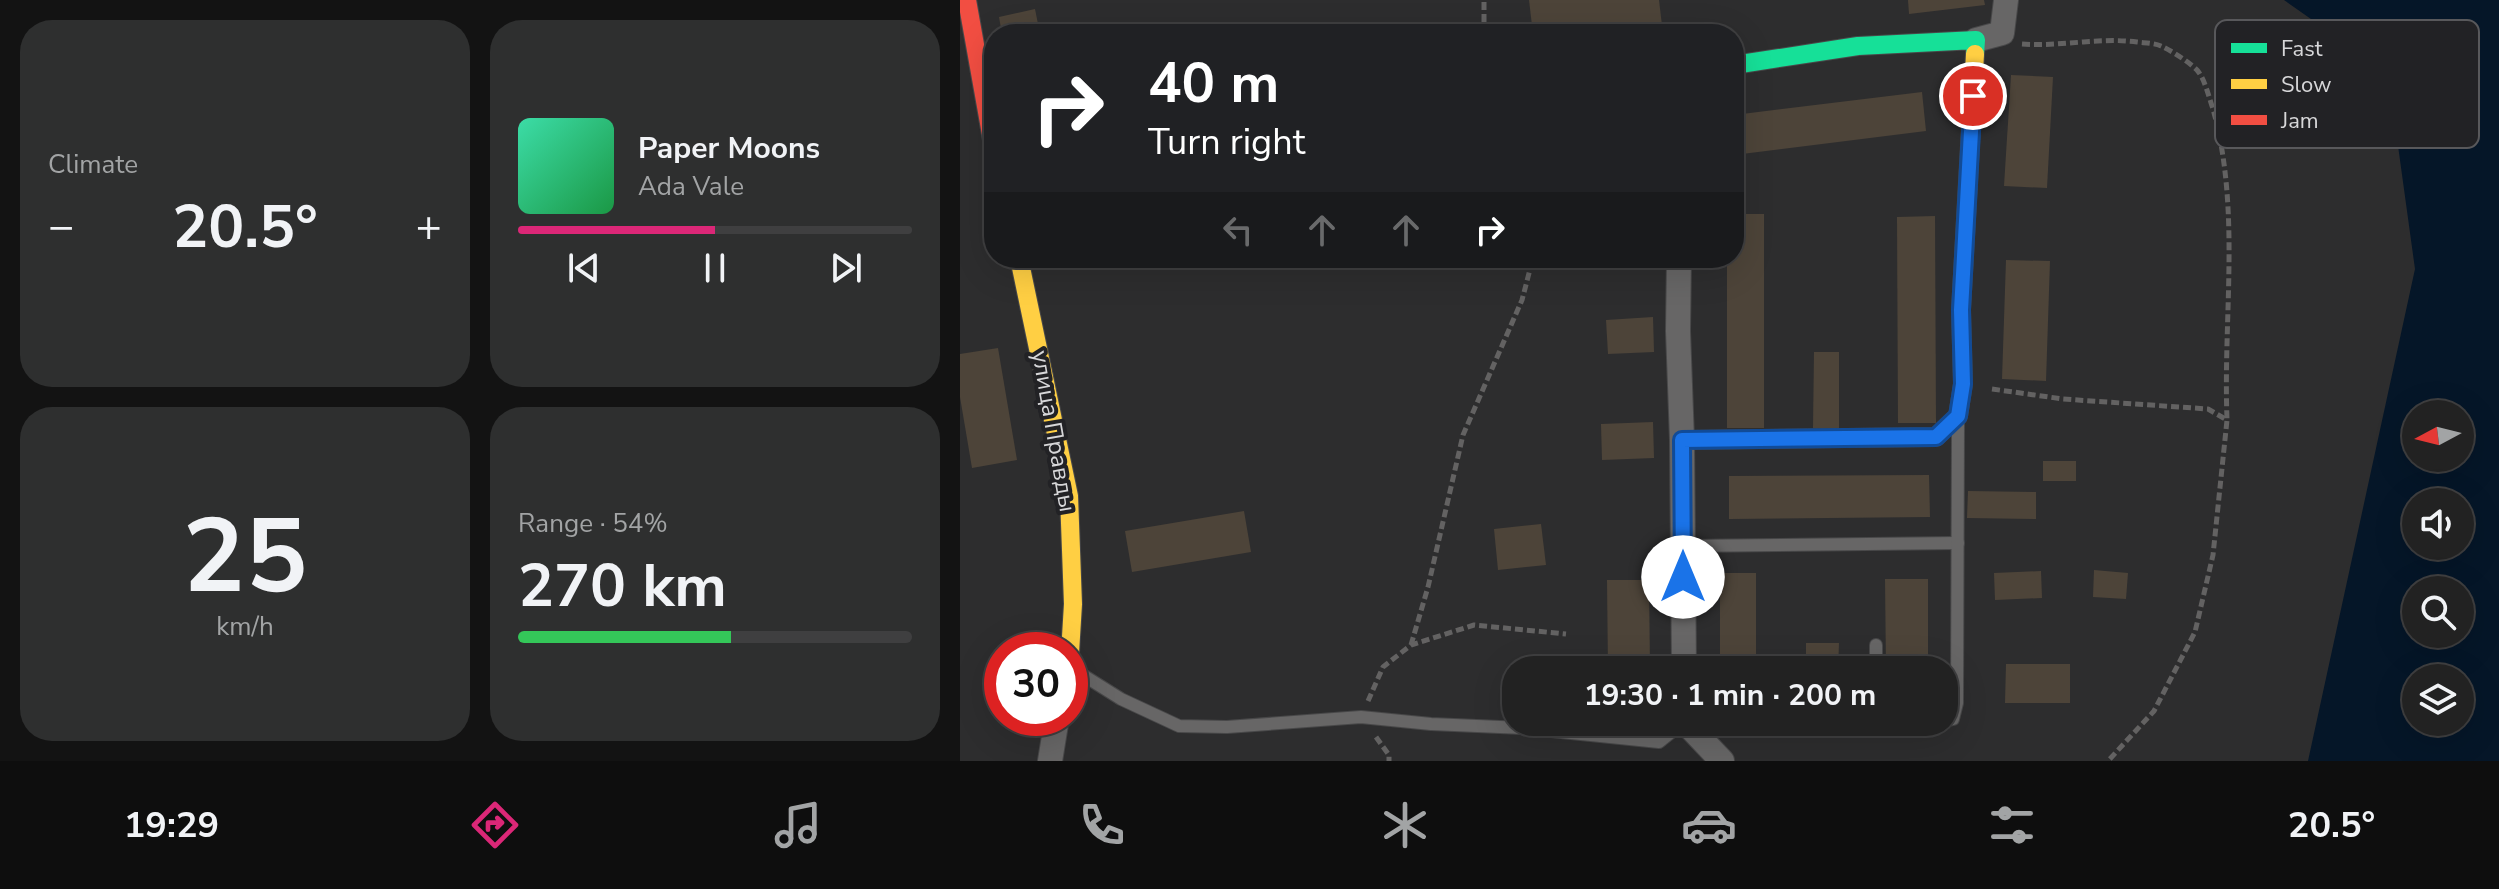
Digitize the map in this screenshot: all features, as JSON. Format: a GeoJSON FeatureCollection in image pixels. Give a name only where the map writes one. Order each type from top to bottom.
{"type":"FeatureCollection","features":[{"type":"Feature","properties":{"kind":"street"},"geometry":{"type":"LineString","coordinates":[[967,0],[984,95]]}},
{"type":"Feature","properties":{"kind":"street"},"geometry":{"type":"LineString","coordinates":[[1744,63],[1858,46],[1976,40],[2002,33],[2006,0]]}},
{"type":"Feature","properties":{"kind":"street"},"geometry":{"type":"LineString","coordinates":[[1682,440],[1936,437],[1958,416],[1963,384],[1961,310],[1976,40]]}},
{"type":"Feature","properties":{"kind":"street","name":"улица Правды"},"geometry":{"type":"LineString","coordinates":[[1021,268],[1069,496],[1073,591],[1071,632]]}},
{"type":"Feature","properties":{"kind":"street"},"geometry":{"type":"LineString","coordinates":[[1679,268],[1684,656]]}},
{"type":"Feature","properties":{"kind":"street"},"geometry":{"type":"LineString","coordinates":[[1050,761],[1054,736]]}},
{"type":"Feature","properties":{"kind":"street"},"geometry":{"type":"LineString","coordinates":[[1698,736],[1722,761]]}},
{"type":"Feature","properties":{"kind":"lane"},"geometry":{"type":"LineString","coordinates":[[1957,656],[1958,416]]}},
{"type":"Feature","properties":{"kind":"lane"},"geometry":{"type":"LineString","coordinates":[[1683,546],[1958,543]]}},
{"type":"Feature","properties":{"kind":"lane"},"geometry":{"type":"LineString","coordinates":[[1876,645],[1876,656]]}},
{"type":"Feature","properties":{"kind":"lane"},"geometry":{"type":"LineString","coordinates":[[1088,678],[1121,699],[1179,726],[1227,727],[1361,717],[1502,727]]}},
{"type":"Feature","properties":{"kind":"lane"},"geometry":{"type":"LineString","coordinates":[[1601,736],[1659,742],[1666,736]]}},
{"type":"Feature","properties":{"kind":"path"},"geometry":{"type":"LineString","coordinates":[[1484,0],[1484,24]]}},
{"type":"Feature","properties":{"kind":"path"},"geometry":{"type":"LineString","coordinates":[[1976,40],[2039,45],[2110,39],[2160,45],[2198,71],[2215,120]]}},
{"type":"Feature","properties":{"kind":"path"},"geometry":{"type":"LineString","coordinates":[[2108,761],[2154,711],[2181,661],[2195,632],[2213,555],[2227,420],[2225,363],[2230,260],[2222,148]]}},
{"type":"Feature","properties":{"kind":"path"},"geometry":{"type":"LineString","coordinates":[[1411,645],[1428,587],[1463,435],[1522,300],[1530,268]]}},
{"type":"Feature","properties":{"kind":"path"},"geometry":{"type":"LineString","coordinates":[[1963,384],[2063,399],[2208,409],[2227,420]]}},
{"type":"Feature","properties":{"kind":"path"},"geometry":{"type":"LineString","coordinates":[[1361,717],[1383,667],[1411,645],[1474,625],[1566,634]]}},
{"type":"Feature","properties":{"kind":"water"},"geometry":{"type":"Polygon","coordinates":[[[2284,0],[2499,0],[2499,761],[2308,761],[2415,269],[2398,148],[2479,148],[2479,20],[2312,20],[2284,0]]]}},
{"type":"Feature","properties":{"kind":"building"},"geometry":{"type":"Polygon","coordinates":[[[1529,0],[1659,0],[1662,24],[1532,24],[1529,0]]]}},
{"type":"Feature","properties":{"kind":"building"},"geometry":{"type":"Polygon","coordinates":[[[1908,0],[1984,0],[1985,5],[1909,14],[1908,0]]]}},
{"type":"Feature","properties":{"kind":"building"},"geometry":{"type":"Polygon","coordinates":[[[1035,9],[1038,24],[1000,24],[999,17],[1035,9]]]}},
{"type":"Feature","properties":{"kind":"building"},"geometry":{"type":"Polygon","coordinates":[[[2011,75],[2053,77],[2047,188],[2004,186],[2011,75]]]}},
{"type":"Feature","properties":{"kind":"building"},"geometry":{"type":"Polygon","coordinates":[[[1922,92],[1926,131],[1744,154],[1744,114],[1922,92]]]}},
{"type":"Feature","properties":{"kind":"building"},"geometry":{"type":"Polygon","coordinates":[[[1744,214],[1764,214],[1764,428],[1727,428],[1727,268],[1744,268],[1744,214]]]}},
{"type":"Feature","properties":{"kind":"building"},"geometry":{"type":"Polygon","coordinates":[[[1935,216],[1936,423],[1898,423],[1897,217],[1935,216]]]}},
{"type":"Feature","properties":{"kind":"building"},"geometry":{"type":"Polygon","coordinates":[[[2006,260],[2050,261],[2046,381],[2002,379],[2006,260]]]}},
{"type":"Feature","properties":{"kind":"building"},"geometry":{"type":"Polygon","coordinates":[[[1653,317],[1654,352],[1608,354],[1606,320],[1653,317]]]}},
{"type":"Feature","properties":{"kind":"building"},"geometry":{"type":"Polygon","coordinates":[[[998,348],[1017,460],[972,468],[960,397],[960,354],[998,348]]]}},
{"type":"Feature","properties":{"kind":"building"},"geometry":{"type":"Polygon","coordinates":[[[1814,352],[1839,352],[1839,428],[1813,428],[1814,352]]]}},
{"type":"Feature","properties":{"kind":"building"},"geometry":{"type":"Polygon","coordinates":[[[1653,422],[1654,458],[1602,460],[1601,424],[1653,422]]]}},
{"type":"Feature","properties":{"kind":"building"},"geometry":{"type":"Polygon","coordinates":[[[2043,461],[2076,461],[2076,481],[2043,481],[2043,461]]]}},
{"type":"Feature","properties":{"kind":"building"},"geometry":{"type":"Polygon","coordinates":[[[1929,475],[1930,517],[1729,519],[1729,476],[1929,475]]]}},
{"type":"Feature","properties":{"kind":"building"},"geometry":{"type":"Polygon","coordinates":[[[1968,491],[2036,492],[2036,519],[1967,518],[1968,491]]]}},
{"type":"Feature","properties":{"kind":"building"},"geometry":{"type":"Polygon","coordinates":[[[1244,511],[1251,552],[1132,572],[1125,531],[1244,511]]]}},
{"type":"Feature","properties":{"kind":"building"},"geometry":{"type":"Polygon","coordinates":[[[1541,524],[1546,565],[1498,570],[1494,529],[1541,524]]]}},
{"type":"Feature","properties":{"kind":"building"},"geometry":{"type":"Polygon","coordinates":[[[2094,570],[2128,573],[2126,599],[2093,597],[2094,570]]]}},
{"type":"Feature","properties":{"kind":"building"},"geometry":{"type":"Polygon","coordinates":[[[2041,571],[2042,598],[1995,600],[1994,573],[2041,571]]]}},
{"type":"Feature","properties":{"kind":"building"},"geometry":{"type":"Polygon","coordinates":[[[1720,573],[1756,573],[1756,656],[1720,656],[1720,573]]]}},
{"type":"Feature","properties":{"kind":"building"},"geometry":{"type":"Polygon","coordinates":[[[1885,579],[1928,579],[1928,656],[1886,656],[1885,579]]]}},
{"type":"Feature","properties":{"kind":"building"},"geometry":{"type":"Polygon","coordinates":[[[1607,580],[1649,580],[1650,656],[1608,656],[1607,580]]]}},
{"type":"Feature","properties":{"kind":"building"},"geometry":{"type":"Polygon","coordinates":[[[1806,643],[1839,643],[1839,656],[1806,656],[1806,643]]]}},
{"type":"Feature","properties":{"kind":"building"},"geometry":{"type":"Polygon","coordinates":[[[2006,664],[2070,664],[2070,703],[2005,703],[2006,664]]]}},
{"type":"Feature","properties":{"kind":"traffic: fast"},"geometry":{"type":"LineString","coordinates":[[1744,63],[1858,46],[1976,40],[1975,54]]}},
{"type":"Feature","properties":{"kind":"traffic: slow"},"geometry":{"type":"LineString","coordinates":[[1682,440],[1936,437],[1958,416],[1963,384],[1961,310],[1975,54]]}},
{"type":"Feature","properties":{"kind":"traffic: slow"},"geometry":{"type":"LineString","coordinates":[[1021,268],[1069,496],[1071,632]]}},
{"type":"Feature","properties":{"kind":"traffic: jam"},"geometry":{"type":"LineString","coordinates":[[967,0],[984,95]]}},
{"type":"Feature","properties":{"kind":"route"},"geometry":{"type":"LineString","coordinates":[[1683,577],[1682,440],[1936,437],[1958,416],[1963,384],[1961,310],[1973,96]]}}]}
